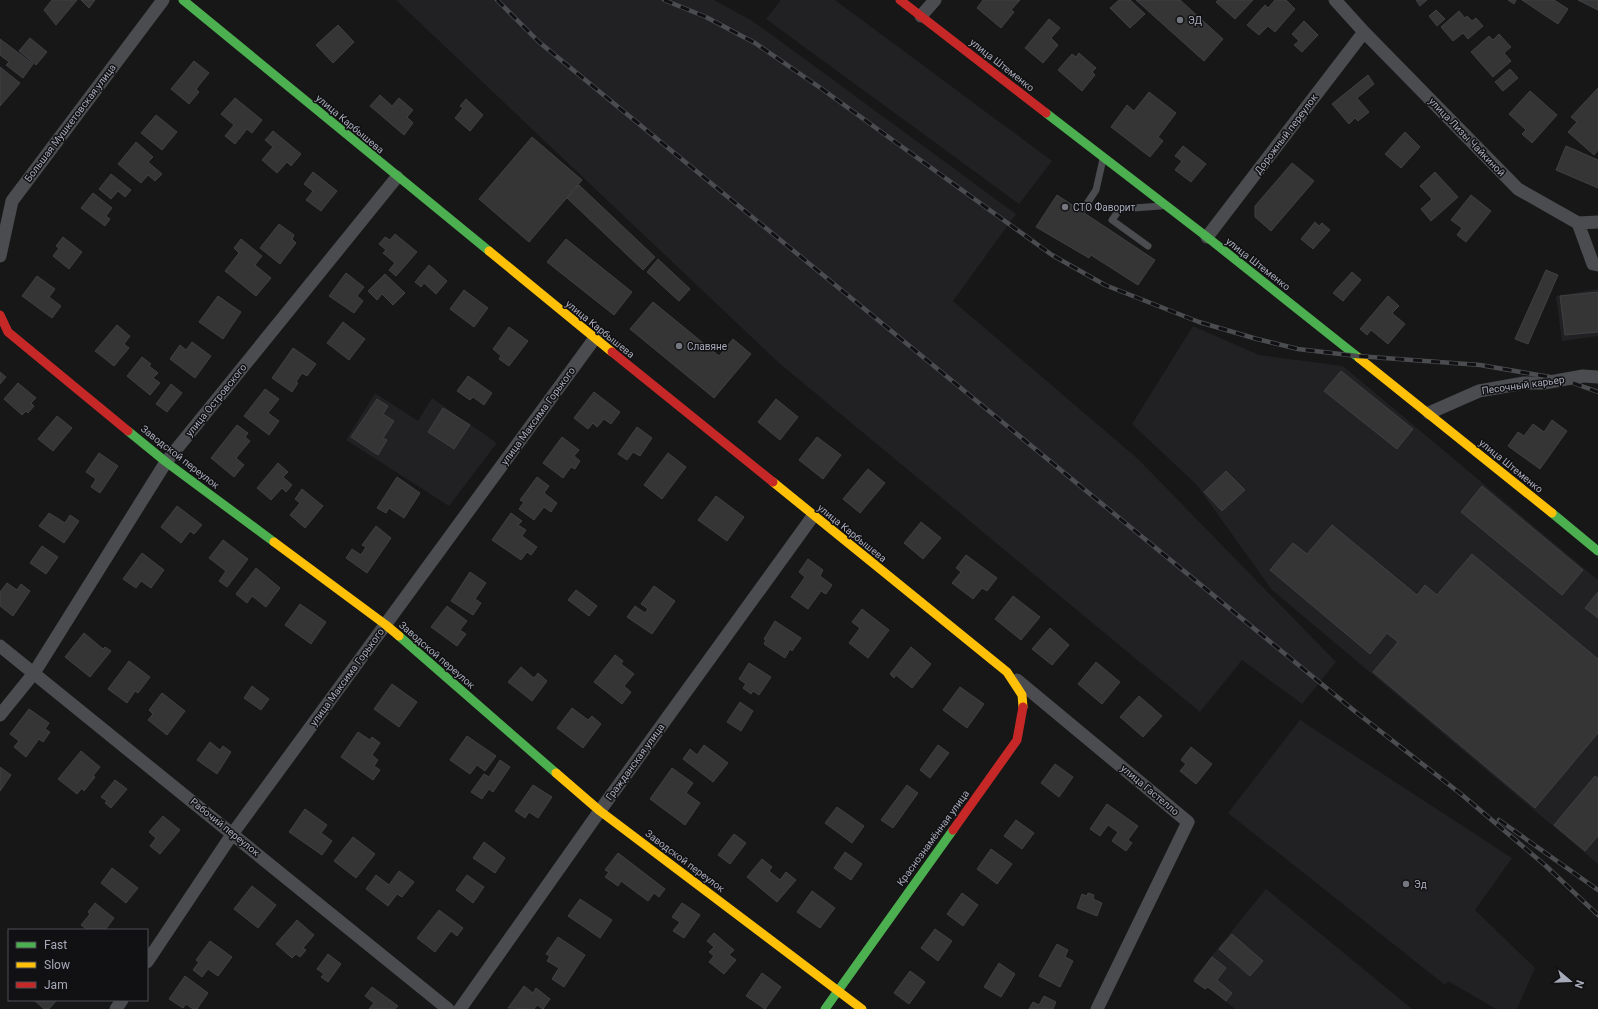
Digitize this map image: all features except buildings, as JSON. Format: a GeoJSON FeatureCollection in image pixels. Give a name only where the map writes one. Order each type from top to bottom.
{"type":"FeatureCollection","features":[{"type":"Feature","properties":{"kind":"main road","name":"улица Карбышева"},"geometry":{"type":"LineString","coordinates":[[183,0],[397,177],[1006,672]]}},
{"type":"Feature","properties":{"kind":"main road","name":"улица Штеменко"},"geometry":{"type":"LineString","coordinates":[[900,0],[1207,237],[1429,413],[1598,551]]}},
{"type":"Feature","properties":{"kind":"main road","name":"Заводской переулок"},"geometry":{"type":"LineString","coordinates":[[0,315],[8,332],[166,462],[386,625],[600,811],[862,1009]]}},
{"type":"Feature","properties":{"kind":"main road","name":"Краснознамённая улица"},"geometry":{"type":"LineString","coordinates":[[825,1009],[1017,740],[1023,710],[1022,695],[1006,672]]}},
{"type":"Feature","properties":{"kind":"street","name":"Большая Мушкетовская улица"},"geometry":{"type":"LineString","coordinates":[[0,256],[12,201],[162,0]]}},
{"type":"Feature","properties":{"kind":"street"},"geometry":{"type":"LineString","coordinates":[[920,16],[935,0]]}},
{"type":"Feature","properties":{"kind":"street","name":"улица Лизы Чайкиной"},"geometry":{"type":"LineString","coordinates":[[1335,0],[1364,32],[1518,189],[1578,223]]}},
{"type":"Feature","properties":{"kind":"street","name":"Дорожный переулок"},"geometry":{"type":"LineString","coordinates":[[1207,237],[1364,32]]}},
{"type":"Feature","properties":{"kind":"street","name":"улица Островского"},"geometry":{"type":"LineString","coordinates":[[0,715],[34,673],[166,462],[397,177]]}},
{"type":"Feature","properties":{"kind":"street"},"geometry":{"type":"LineString","coordinates":[[0,210],[12,201]]}},
{"type":"Feature","properties":{"kind":"street"},"geometry":{"type":"LineString","coordinates":[[1598,222],[1578,223],[1593,264],[1598,265]]}},
{"type":"Feature","properties":{"kind":"street","name":"улица Максима Горького"},"geometry":{"type":"LineString","coordinates":[[148,960],[233,833],[595,338]]}},
{"type":"Feature","properties":{"kind":"street","name":"Песочный карьер"},"geometry":{"type":"LineString","coordinates":[[1429,413],[1479,391],[1524,383],[1544,383],[1583,376],[1598,377]]}},
{"type":"Feature","properties":{"kind":"street","name":"Гражданская улица"},"geometry":{"type":"LineString","coordinates":[[460,1009],[600,811],[813,516]]}},
{"type":"Feature","properties":{"kind":"street","name":"Рабочий переулок"},"geometry":{"type":"LineString","coordinates":[[0,646],[233,833],[448,1009]]}},
{"type":"Feature","properties":{"kind":"street","name":"улица Гастелло"},"geometry":{"type":"LineString","coordinates":[[1006,672],[1188,822],[1097,1009]]}},
{"type":"Feature","properties":{"kind":"lane"},"geometry":{"type":"LineString","coordinates":[[1084,208],[1096,190],[1103,157]]}},
{"type":"Feature","properties":{"kind":"lane"},"geometry":{"type":"LineString","coordinates":[[1148,246],[1112,220],[1120,209],[1167,206]]}},
{"type":"Feature","properties":{"kind":"shaded area"},"geometry":{"type":"Polygon","coordinates":[[[396,0],[714,0],[754,22],[1016,214],[953,301],[1138,459],[1336,662],[1302,704],[1242,660],[1200,712],[779,363],[396,0]]]}},
{"type":"Feature","properties":{"kind":"shaded area"},"geometry":{"type":"Polygon","coordinates":[[[781,0],[835,0],[1052,161],[1019,204],[766,19],[781,0]]]}},
{"type":"Feature","properties":{"kind":"shaded area"},"geometry":{"type":"Polygon","coordinates":[[[1598,289],[1598,336],[1562,341],[1556,296],[1598,289]]]}},
{"type":"Feature","properties":{"kind":"shaded area"},"geometry":{"type":"Polygon","coordinates":[[[1193,326],[1259,355],[1343,366],[1598,580],[1598,864],[1272,590],[1196,484],[1132,424],[1193,326]]]}},
{"type":"Feature","properties":{"kind":"shaded area"},"geometry":{"type":"Polygon","coordinates":[[[375,393],[418,421],[432,398],[497,443],[449,506],[346,440],[375,393]]]}},
{"type":"Feature","properties":{"kind":"shaded area","name":"Эд"},"geometry":{"type":"Polygon","coordinates":[[[1300,720],[1512,858],[1475,910],[1535,968],[1517,1009],[1496,1009],[1448,981],[1445,985],[1228,813],[1300,720]]]}},
{"type":"Feature","properties":{"kind":"shaded area"},"geometry":{"type":"Polygon","coordinates":[[[1266,889],[1412,1009],[1235,1009],[1208,987],[1205,989],[1193,979],[1266,889]]]}},
{"type":"Feature","properties":{"kind":"railway"},"geometry":{"type":"LineString","coordinates":[[497,0],[539,42],[1357,713],[1461,794],[1546,866],[1598,915]]}},
{"type":"Feature","properties":{"kind":"railway"},"geometry":{"type":"LineString","coordinates":[[664,0],[706,17],[755,43],[822,89],[1052,255],[1105,285],[1199,322],[1298,349],[1357,356],[1480,365],[1562,379],[1598,392]]}},
{"type":"Feature","properties":{"kind":"railway"},"geometry":{"type":"LineString","coordinates":[[1499,820],[1598,890]]}},
{"type":"Feature","properties":{"kind":"traffic: fast"},"geometry":{"type":"LineString","coordinates":[[183,0],[489,251]]}},
{"type":"Feature","properties":{"kind":"traffic: fast"},"geometry":{"type":"LineString","coordinates":[[1046,113],[1207,237],[1359,358]]}},
{"type":"Feature","properties":{"kind":"traffic: fast"},"geometry":{"type":"LineString","coordinates":[[128,431],[166,462],[274,542]]}},
{"type":"Feature","properties":{"kind":"traffic: fast"},"geometry":{"type":"LineString","coordinates":[[1552,513],[1598,551]]}},
{"type":"Feature","properties":{"kind":"traffic: fast"},"geometry":{"type":"LineString","coordinates":[[399,636],[556,773]]}},
{"type":"Feature","properties":{"kind":"traffic: fast"},"geometry":{"type":"LineString","coordinates":[[825,1009],[953,830]]}},
{"type":"Feature","properties":{"kind":"traffic: slow"},"geometry":{"type":"LineString","coordinates":[[489,251],[612,352]]}},
{"type":"Feature","properties":{"kind":"traffic: slow"},"geometry":{"type":"LineString","coordinates":[[1359,358],[1552,513]]}},
{"type":"Feature","properties":{"kind":"traffic: slow"},"geometry":{"type":"LineString","coordinates":[[773,482],[1007,672],[1022,695],[1023,707]]}},
{"type":"Feature","properties":{"kind":"traffic: slow"},"geometry":{"type":"LineString","coordinates":[[274,542],[399,636]]}},
{"type":"Feature","properties":{"kind":"traffic: slow"},"geometry":{"type":"LineString","coordinates":[[556,773],[600,811],[862,1009]]}},
{"type":"Feature","properties":{"kind":"traffic: jam"},"geometry":{"type":"LineString","coordinates":[[900,0],[1046,113]]}},
{"type":"Feature","properties":{"kind":"traffic: jam"},"geometry":{"type":"LineString","coordinates":[[0,315],[8,332],[128,431]]}},
{"type":"Feature","properties":{"kind":"traffic: jam"},"geometry":{"type":"LineString","coordinates":[[612,352],[773,482]]}},
{"type":"Feature","properties":{"kind":"traffic: jam"},"geometry":{"type":"LineString","coordinates":[[953,830],[1017,740],[1023,707]]}},
{"type":"Feature","properties":{"kind":"place","name":"ЭД"},"geometry":{"type":"Point","coordinates":[1180,20]}},
{"type":"Feature","properties":{"kind":"place","name":"СТО Фаворит"},"geometry":{"type":"Point","coordinates":[1065,207]}},
{"type":"Feature","properties":{"kind":"place","name":"Славяне"},"geometry":{"type":"Point","coordinates":[679,346]}},
{"type":"Feature","properties":{"kind":"place","name":"Эд"},"geometry":{"type":"Point","coordinates":[1406,884]}}]}
